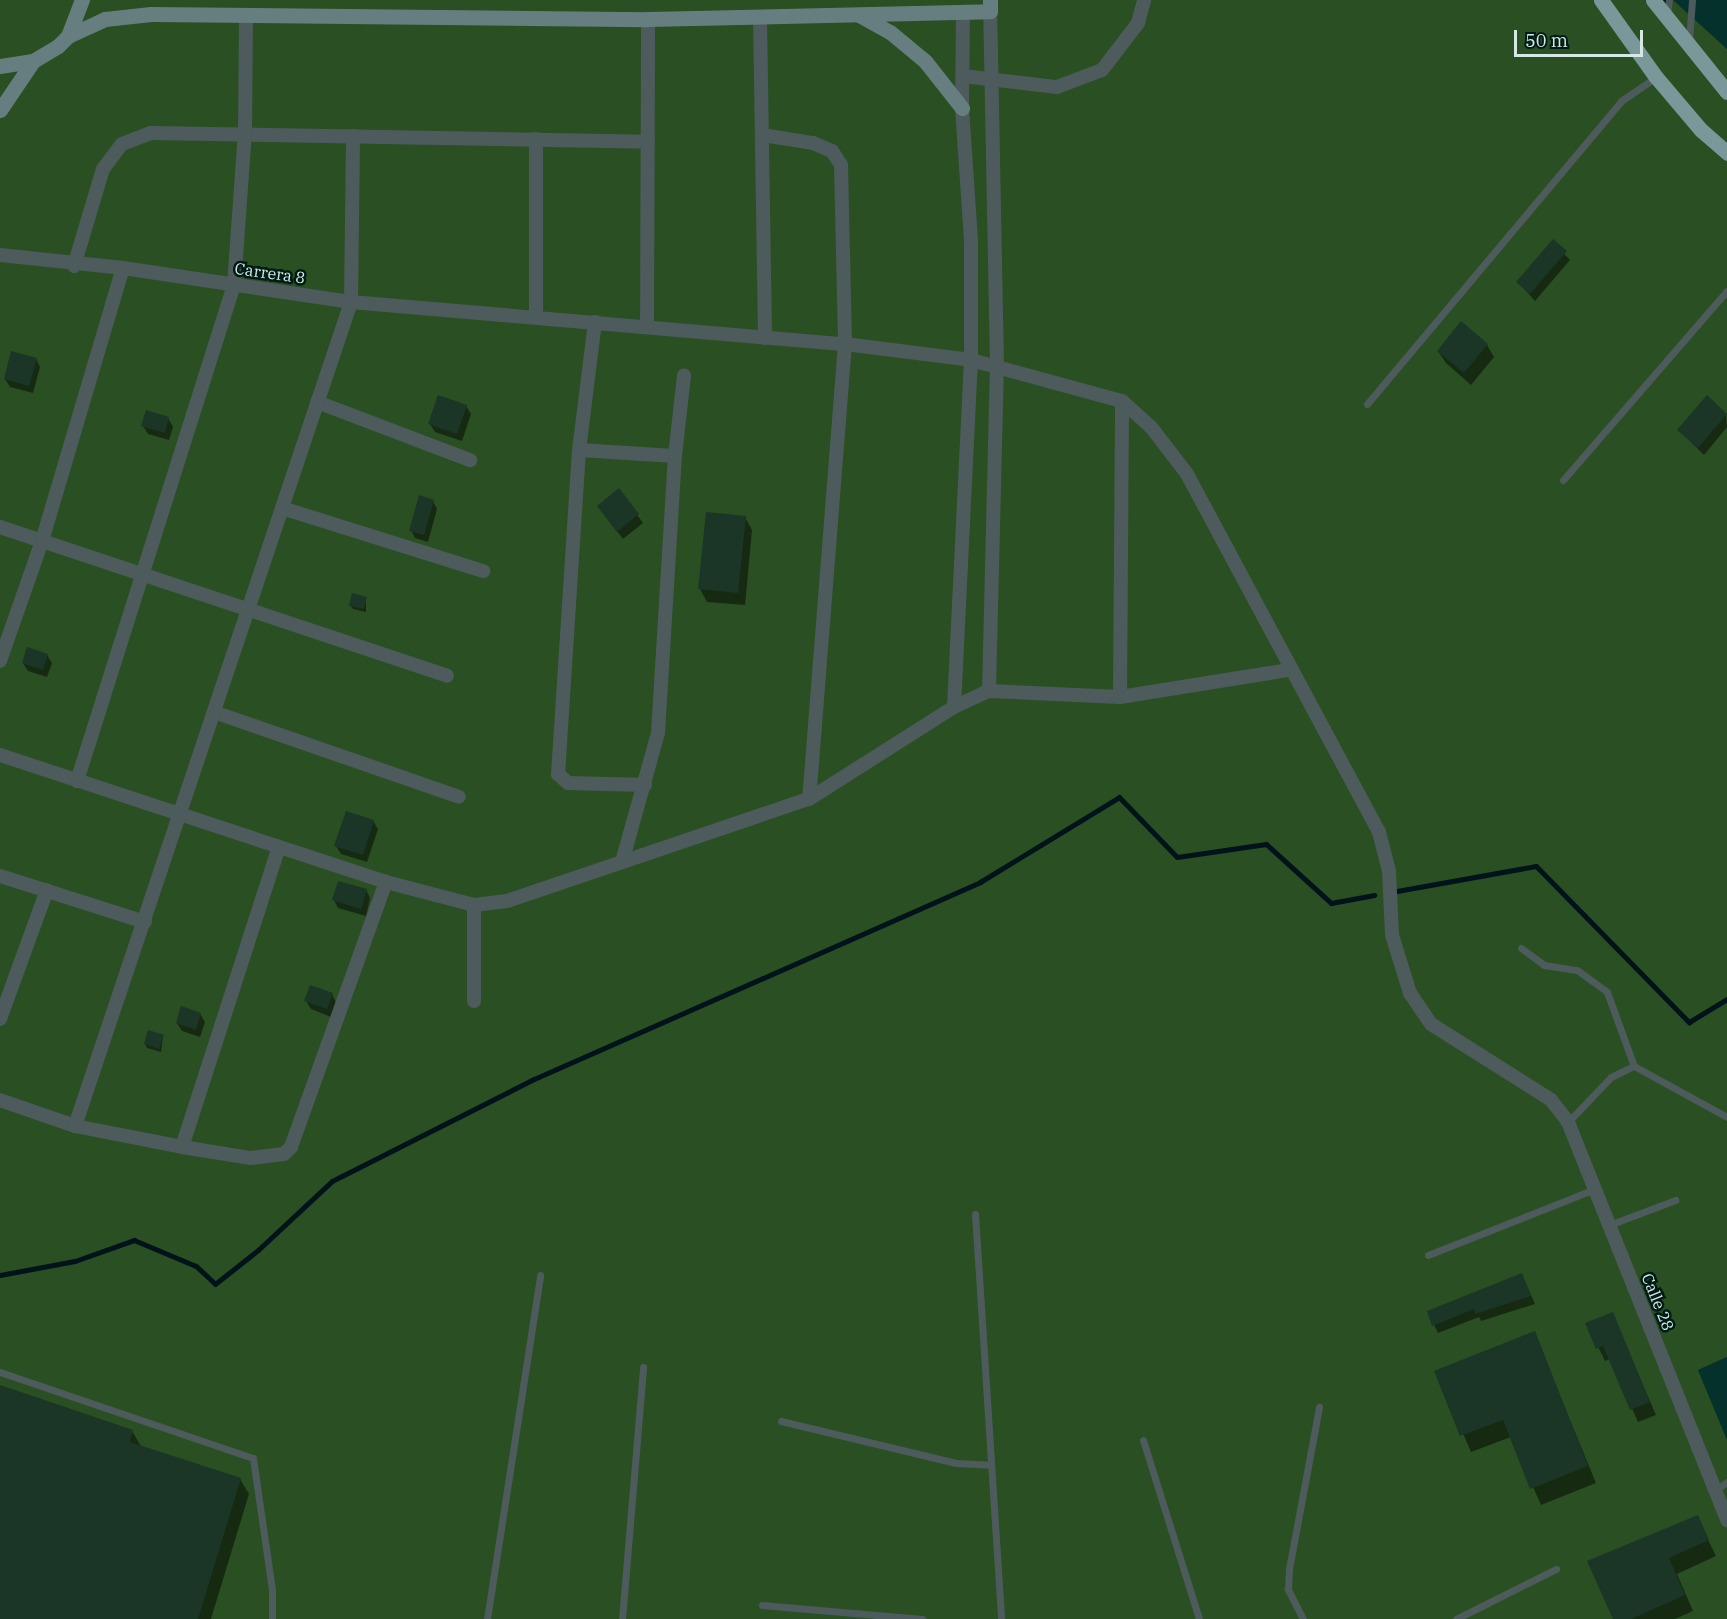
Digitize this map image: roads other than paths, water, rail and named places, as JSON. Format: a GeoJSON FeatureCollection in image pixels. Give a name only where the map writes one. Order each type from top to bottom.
{"type":"FeatureCollection","features":[{"type":"Feature","properties":{"kind":"main road"},"geometry":{"type":"LineString","coordinates":[[68,36],[82,0]]}},
{"type":"Feature","properties":{"kind":"main road"},"geometry":{"type":"LineString","coordinates":[[1600,0],[1656,77],[1701,130],[1727,153]]}},
{"type":"Feature","properties":{"kind":"main road"},"geometry":{"type":"LineString","coordinates":[[1653,0],[1727,92]]}},
{"type":"Feature","properties":{"kind":"main road"},"geometry":{"type":"LineString","coordinates":[[0,110],[33,61],[68,36],[105,19],[151,14],[648,20],[859,15],[963,6],[990,6]]}},
{"type":"Feature","properties":{"kind":"main road"},"geometry":{"type":"LineString","coordinates":[[859,15],[890,32],[925,61],[962,108]]}},
{"type":"Feature","properties":{"kind":"main road"},"geometry":{"type":"LineString","coordinates":[[0,66],[33,61]]}},
{"type":"Feature","properties":{"kind":"street"},"geometry":{"type":"LineString","coordinates":[[963,76],[993,82],[1057,87],[1102,70],[1138,23],[1144,0]]}},
{"type":"Feature","properties":{"kind":"street"},"geometry":{"type":"LineString","coordinates":[[954,707],[971,360],[971,240],[962,108],[963,6]]}},
{"type":"Feature","properties":{"kind":"street"},"geometry":{"type":"LineString","coordinates":[[988,691],[997,366],[990,6]]}},
{"type":"Feature","properties":{"kind":"street"},"geometry":{"type":"LineString","coordinates":[[77,780],[234,285],[245,134],[246,15]]}},
{"type":"Feature","properties":{"kind":"street"},"geometry":{"type":"LineString","coordinates":[[760,17],[765,338]]}},
{"type":"Feature","properties":{"kind":"street"},"geometry":{"type":"LineString","coordinates":[[647,326],[648,20]]}},
{"type":"Feature","properties":{"kind":"street"},"geometry":{"type":"LineString","coordinates":[[74,266],[103,169],[122,144],[151,133],[648,142]]}},
{"type":"Feature","properties":{"kind":"street"},"geometry":{"type":"LineString","coordinates":[[762,135],[813,143],[832,151],[841,165],[845,344],[809,799]]}},
{"type":"Feature","properties":{"kind":"street"},"geometry":{"type":"LineString","coordinates":[[75,1126],[351,302],[353,136]]}},
{"type":"Feature","properties":{"kind":"street"},"geometry":{"type":"LineString","coordinates":[[536,316],[537,139]]}},
{"type":"Feature","properties":{"kind":"street","name":"Carrera 8"},"geometry":{"type":"LineString","coordinates":[[0,255],[74,266],[123,268],[351,302],[845,344],[971,360],[1122,402]]}},
{"type":"Feature","properties":{"kind":"street"},"geometry":{"type":"LineString","coordinates":[[0,662],[42,541],[123,268]]}},
{"type":"Feature","properties":{"kind":"street"},"geometry":{"type":"LineString","coordinates":[[595,322],[579,450],[558,774],[567,783],[645,785]]}},
{"type":"Feature","properties":{"kind":"street"},"geometry":{"type":"LineString","coordinates":[[622,862],[658,733],[675,456],[684,375]]}},
{"type":"Feature","properties":{"kind":"street"},"geometry":{"type":"LineString","coordinates":[[317,402],[470,460]]}},
{"type":"Feature","properties":{"kind":"street"},"geometry":{"type":"LineString","coordinates":[[1120,697],[1122,402]]}},
{"type":"Feature","properties":{"kind":"street","name":"Calle 28"},"geometry":{"type":"LineString","coordinates":[[1122,402],[1151,427],[1187,474],[1289,670],[1379,832],[1389,871],[1392,935],[1410,993],[1431,1024],[1551,1100],[1568,1122],[1609,1225],[1721,1486],[1727,1520]]}},
{"type":"Feature","properties":{"kind":"street"},"geometry":{"type":"LineString","coordinates":[[579,450],[675,456]]}},
{"type":"Feature","properties":{"kind":"street"},"geometry":{"type":"LineString","coordinates":[[282,508],[483,571]]}},
{"type":"Feature","properties":{"kind":"street"},"geometry":{"type":"LineString","coordinates":[[0,527],[447,676]]}},
{"type":"Feature","properties":{"kind":"street"},"geometry":{"type":"LineString","coordinates":[[0,755],[386,882],[474,904],[507,901],[809,799],[954,707],[988,691],[1120,697],[1289,670]]}},
{"type":"Feature","properties":{"kind":"street"},"geometry":{"type":"LineString","coordinates":[[214,712],[459,797]]}},
{"type":"Feature","properties":{"kind":"street"},"geometry":{"type":"LineString","coordinates":[[182,1148],[279,847]]}},
{"type":"Feature","properties":{"kind":"street"},"geometry":{"type":"LineString","coordinates":[[0,876],[145,922]]}},
{"type":"Feature","properties":{"kind":"street"},"geometry":{"type":"LineString","coordinates":[[0,1100],[75,1126],[182,1148],[251,1158],[284,1154],[291,1148],[386,882]]}},
{"type":"Feature","properties":{"kind":"street"},"geometry":{"type":"LineString","coordinates":[[0,1019],[47,890]]}},
{"type":"Feature","properties":{"kind":"street"},"geometry":{"type":"LineString","coordinates":[[474,904],[474,1001]]}},
{"type":"Feature","properties":{"kind":"lane"},"geometry":{"type":"LineString","coordinates":[[1667,20],[1669,0]]}},
{"type":"Feature","properties":{"kind":"lane"},"geometry":{"type":"LineString","coordinates":[[1688,45],[1692,0]]}},
{"type":"Feature","properties":{"kind":"lane"},"geometry":{"type":"LineString","coordinates":[[1367,404],[1621,101],[1656,77]]}},
{"type":"Feature","properties":{"kind":"lane"},"geometry":{"type":"LineString","coordinates":[[1563,480],[1727,291]]}},
{"type":"Feature","properties":{"kind":"lane"},"geometry":{"type":"LineString","coordinates":[[1521,948],[1544,965],[1577,970],[1607,992],[1634,1066],[1727,1117]]}},
{"type":"Feature","properties":{"kind":"lane"},"geometry":{"type":"LineString","coordinates":[[1568,1122],[1611,1077],[1634,1066]]}},
{"type":"Feature","properties":{"kind":"lane"},"geometry":{"type":"LineString","coordinates":[[1428,1255],[1595,1189]]}},
{"type":"Feature","properties":{"kind":"lane"},"geometry":{"type":"LineString","coordinates":[[1609,1225],[1675,1200]]}},
{"type":"Feature","properties":{"kind":"lane"},"geometry":{"type":"LineString","coordinates":[[975,1214],[1001,1619]]}},
{"type":"Feature","properties":{"kind":"lane"},"geometry":{"type":"LineString","coordinates":[[487,1619],[540,1275]]}},
{"type":"Feature","properties":{"kind":"lane"},"geometry":{"type":"LineString","coordinates":[[622,1619],[643,1366]]}},
{"type":"Feature","properties":{"kind":"lane"},"geometry":{"type":"LineString","coordinates":[[0,1372],[253,1458],[272,1590],[272,1619]]}},
{"type":"Feature","properties":{"kind":"lane"},"geometry":{"type":"LineString","coordinates":[[1303,1619],[1288,1589],[1289,1569],[1319,1407]]}},
{"type":"Feature","properties":{"kind":"lane"},"geometry":{"type":"LineString","coordinates":[[781,1421],[956,1463],[991,1465]]}},
{"type":"Feature","properties":{"kind":"lane"},"geometry":{"type":"LineString","coordinates":[[1143,1440],[1199,1619]]}},
{"type":"Feature","properties":{"kind":"lane"},"geometry":{"type":"LineString","coordinates":[[1456,1619],[1556,1569]]}},
{"type":"Feature","properties":{"kind":"lane"},"geometry":{"type":"LineString","coordinates":[[762,1605],[922,1619]]}},
{"type":"Feature","properties":{"kind":"waterway"},"geometry":{"type":"LineString","coordinates":[[0,1275],[75,1261],[134,1240],[196,1266],[215,1284],[258,1250],[332,1181],[534,1079],[980,882],[1119,797],[1177,857],[1266,844],[1331,903],[1374,895]]}},
{"type":"Feature","properties":{"kind":"waterway"},"geometry":{"type":"LineString","coordinates":[[1397,891],[1536,866],[1689,1022],[1727,999]]}}]}
